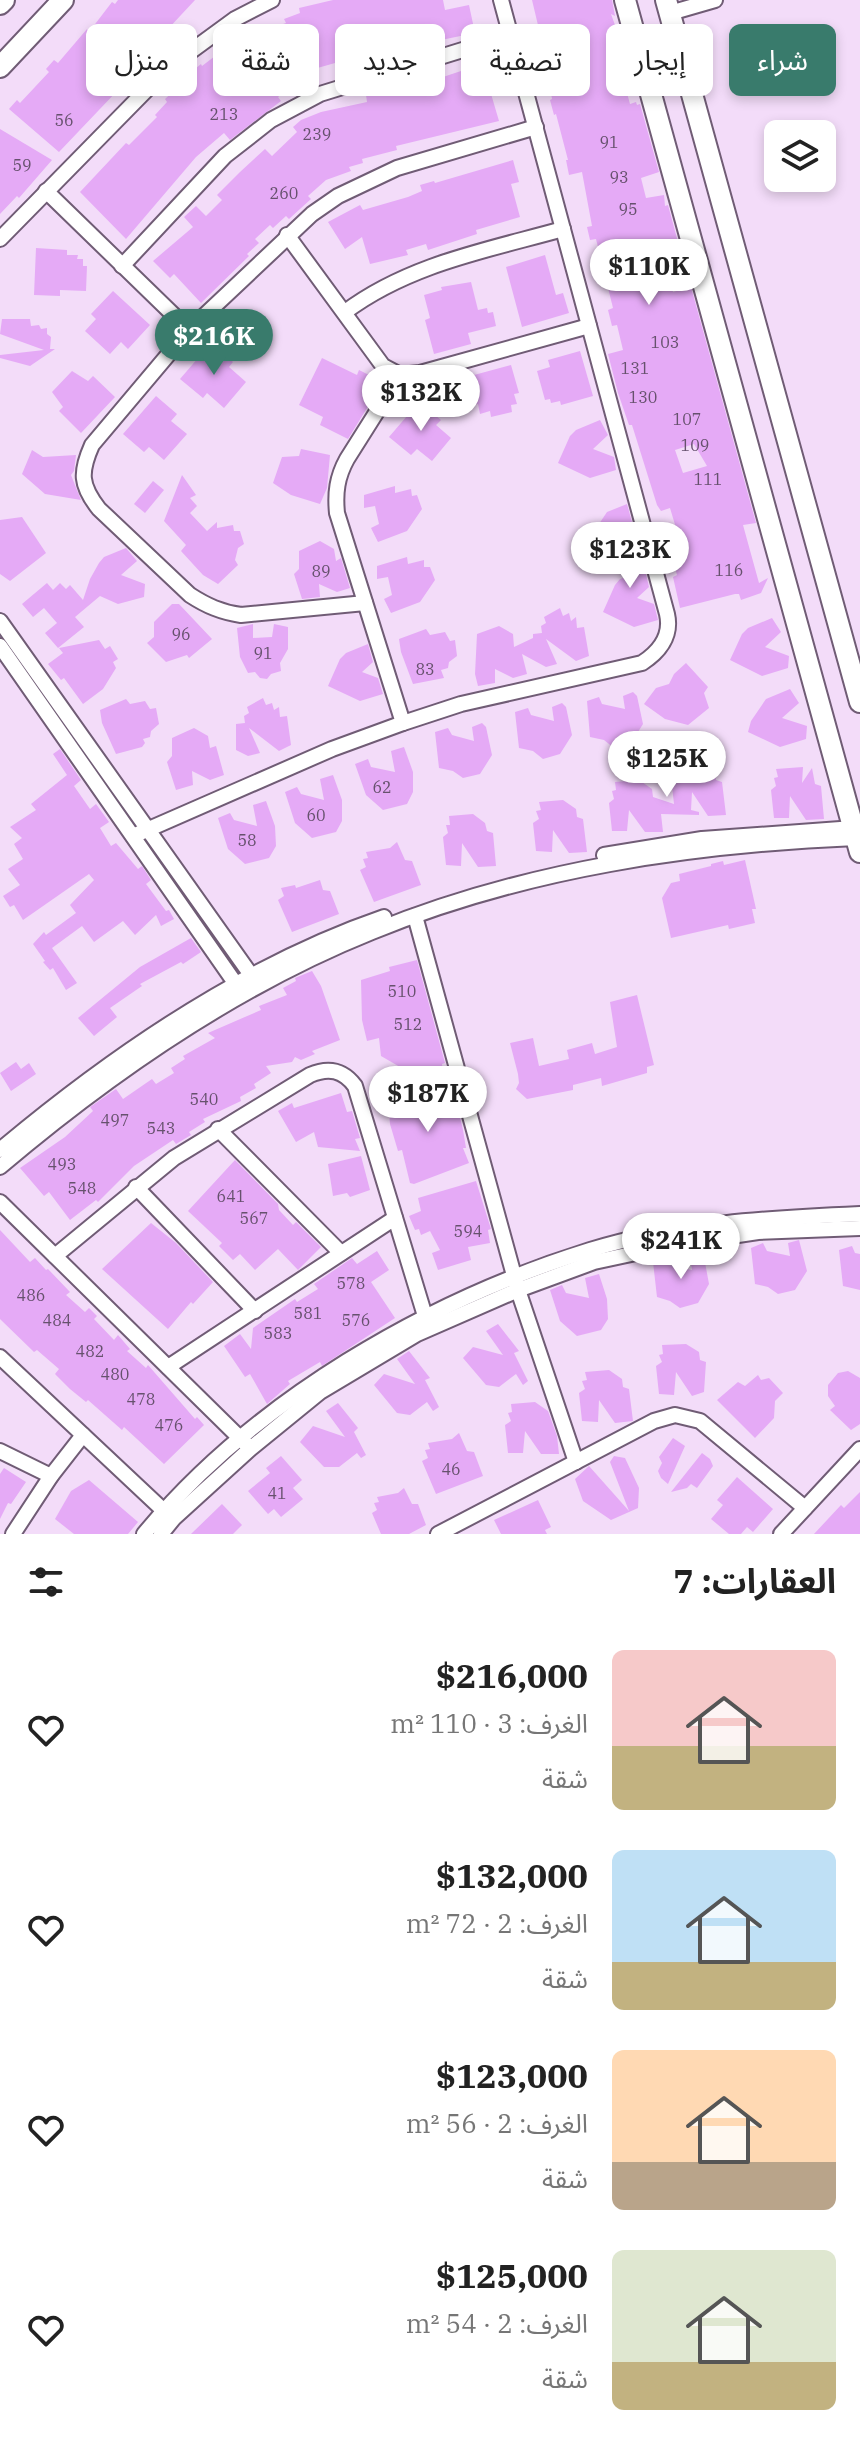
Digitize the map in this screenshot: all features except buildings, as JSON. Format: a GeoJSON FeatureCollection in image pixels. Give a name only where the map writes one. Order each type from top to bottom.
{"type":"FeatureCollection","features":[{"type":"Feature","properties":{"kind":"street"},"geometry":{"type":"LineString","coordinates":[[0,67],[63,0]]}},
{"type":"Feature","properties":{"kind":"street"},"geometry":{"type":"LineString","coordinates":[[0,239],[168,68],[235,19],[272,0]]}},
{"type":"Feature","properties":{"kind":"street"},"geometry":{"type":"LineString","coordinates":[[501,0],[508,24]]}},
{"type":"Feature","properties":{"kind":"street"},"geometry":{"type":"LineString","coordinates":[[625,0],[857,839]]}},
{"type":"Feature","properties":{"kind":"street"},"geometry":{"type":"LineString","coordinates":[[715,0],[668,6],[860,702]]}},
{"type":"Feature","properties":{"kind":"street"},"geometry":{"type":"LineString","coordinates":[[122,266],[225,156],[271,120],[320,94],[461,50]]}},
{"type":"Feature","properties":{"kind":"street"},"geometry":{"type":"LineString","coordinates":[[133,836],[332,749],[403,723],[461,704],[642,663],[654,655],[663,643],[669,621],[528,96]]}},
{"type":"Feature","properties":{"kind":"street"},"geometry":{"type":"LineString","coordinates":[[365,603],[241,615],[206,605],[190,595],[99,509],[89,496],[83,465],[92,445],[189,330],[287,235],[338,196],[387,172],[536,127]]}},
{"type":"Feature","properties":{"kind":"street"},"geometry":{"type":"LineString","coordinates":[[46,191],[189,330]]}},
{"type":"Feature","properties":{"kind":"street"},"geometry":{"type":"LineString","coordinates":[[345,312],[378,290],[412,273],[563,229]]}},
{"type":"Feature","properties":{"kind":"street"},"geometry":{"type":"LineString","coordinates":[[287,235],[383,366],[400,375],[420,373],[589,326]]}},
{"type":"Feature","properties":{"kind":"street"},"geometry":{"type":"LineString","coordinates":[[400,375],[347,459],[337,485],[337,513],[403,723]]}},
{"type":"Feature","properties":{"kind":"street"},"geometry":{"type":"LineString","coordinates":[[0,621],[255,980]]}},
{"type":"Feature","properties":{"kind":"street"},"geometry":{"type":"LineString","coordinates":[[0,646],[240,989]]}},
{"type":"Feature","properties":{"kind":"street"},"geometry":{"type":"LineString","coordinates":[[0,1167],[117,1074],[240,989],[366,924],[483,884],[628,850],[702,839],[857,839]]}},
{"type":"Feature","properties":{"kind":"street"},"geometry":{"type":"LineString","coordinates":[[255,980],[415,916],[507,887],[600,865],[726,846],[857,839]]}},
{"type":"Feature","properties":{"kind":"street"},"geometry":{"type":"LineString","coordinates":[[415,916],[517,1283],[576,1462]]}},
{"type":"Feature","properties":{"kind":"street"},"geometry":{"type":"LineString","coordinates":[[0,1150],[98,1073],[165,1027],[240,989]]}},
{"type":"Feature","properties":{"kind":"street"},"geometry":{"type":"LineString","coordinates":[[55,1256],[136,1187],[218,1129],[310,1075],[323,1070],[336,1070],[348,1076],[355,1086],[425,1316]]}},
{"type":"Feature","properties":{"kind":"street"},"geometry":{"type":"LineString","coordinates":[[218,1129],[341,1253]]}},
{"type":"Feature","properties":{"kind":"street"},"geometry":{"type":"LineString","coordinates":[[136,1187],[255,1311]]}},
{"type":"Feature","properties":{"kind":"street"},"geometry":{"type":"LineString","coordinates":[[0,1202],[245,1444]]}},
{"type":"Feature","properties":{"kind":"street"},"geometry":{"type":"LineString","coordinates":[[161,1534],[245,1444],[320,1392],[405,1342],[517,1283],[591,1249],[676,1231],[756,1219],[860,1214]]}},
{"type":"Feature","properties":{"kind":"street"},"geometry":{"type":"LineString","coordinates":[[168,1367],[395,1218]]}},
{"type":"Feature","properties":{"kind":"street"},"geometry":{"type":"LineString","coordinates":[[144,1534],[163,1510],[245,1444],[313,1383],[425,1316],[517,1283],[678,1244],[758,1232],[860,1228]]}},
{"type":"Feature","properties":{"kind":"street"},"geometry":{"type":"LineString","coordinates":[[0,1357],[163,1510]]}},
{"type":"Feature","properties":{"kind":"street"},"geometry":{"type":"LineString","coordinates":[[438,1534],[660,1418],[684,1415],[700,1421],[805,1508]]}},
{"type":"Feature","properties":{"kind":"street"},"geometry":{"type":"LineString","coordinates":[[13,1534],[51,1476],[83,1435]]}},
{"type":"Feature","properties":{"kind":"street"},"geometry":{"type":"LineString","coordinates":[[781,1534],[860,1449]]}},
{"type":"Feature","properties":{"kind":"street"},"geometry":{"type":"LineString","coordinates":[[0,1451],[51,1476]]}}]}
